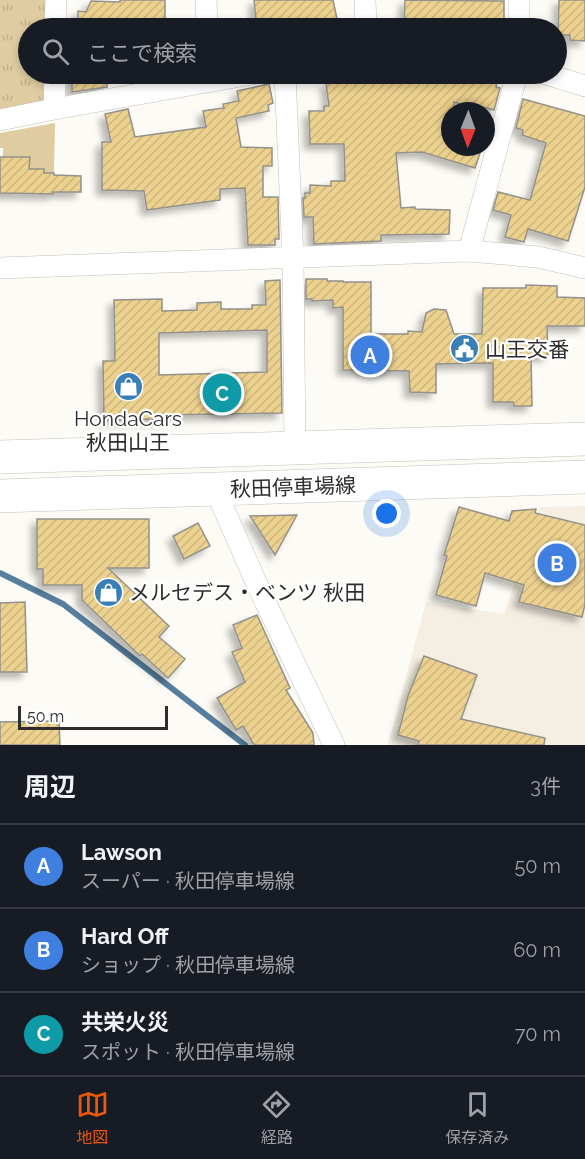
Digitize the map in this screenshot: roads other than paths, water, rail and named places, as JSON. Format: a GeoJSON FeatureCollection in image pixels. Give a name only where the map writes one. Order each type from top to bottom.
{"type":"FeatureCollection","features":[{"type":"Feature","properties":{"kind":"main road","name":"秋田停車場線"},"geometry":{"type":"LineString","coordinates":[[0,457],[585,439]]}},
{"type":"Feature","properties":{"kind":"main road","name":"秋田停車場線"},"geometry":{"type":"LineString","coordinates":[[0,496],[585,477]]}},
{"type":"Feature","properties":{"kind":"street"},"geometry":{"type":"LineString","coordinates":[[55,18],[56,0]]}},
{"type":"Feature","properties":{"kind":"street"},"geometry":{"type":"LineString","coordinates":[[206,0],[207,18]]}},
{"type":"Feature","properties":{"kind":"street"},"geometry":{"type":"LineString","coordinates":[[365,0],[366,18]]}},
{"type":"Feature","properties":{"kind":"street"},"geometry":{"type":"LineString","coordinates":[[519,0],[519,18]]}},
{"type":"Feature","properties":{"kind":"street"},"geometry":{"type":"LineString","coordinates":[[567,80],[585,86]]}},
{"type":"Feature","properties":{"kind":"street"},"geometry":{"type":"LineString","coordinates":[[54,109],[55,84]]}},
{"type":"Feature","properties":{"kind":"street"},"geometry":{"type":"LineString","coordinates":[[0,120],[175,84]]}},
{"type":"Feature","properties":{"kind":"street"},"geometry":{"type":"LineString","coordinates":[[285,84],[293,259],[295,448]]}},
{"type":"Feature","properties":{"kind":"street"},"geometry":{"type":"LineString","coordinates":[[469,251],[514,84]]}},
{"type":"Feature","properties":{"kind":"street"},"geometry":{"type":"LineString","coordinates":[[0,268],[469,251],[538,257],[585,268]]}},
{"type":"Feature","properties":{"kind":"street"},"geometry":{"type":"LineString","coordinates":[[215,489],[260,591],[334,745]]}},
{"type":"Feature","properties":{"kind":"waterway"},"geometry":{"type":"LineString","coordinates":[[0,573],[63,604],[245,745]]}},
{"type":"Feature","properties":{"kind":"place","name":"山王交番"},"geometry":{"type":"Point","coordinates":[464,349]}},
{"type":"Feature","properties":{"kind":"place","name":"Lawson"},"geometry":{"type":"Point","coordinates":[370,355]}},
{"type":"Feature","properties":{"kind":"place","name":"HondaCars 秋田山王"},"geometry":{"type":"Point","coordinates":[128,387]}},
{"type":"Feature","properties":{"kind":"place","name":"共栄火災"},"geometry":{"type":"Point","coordinates":[222,393]}},
{"type":"Feature","properties":{"kind":"place","name":"Hard Off"},"geometry":{"type":"Point","coordinates":[557,563]}},
{"type":"Feature","properties":{"kind":"place","name":"メルセデス・ベンツ 秋田"},"geometry":{"type":"Point","coordinates":[108,592]}}]}
